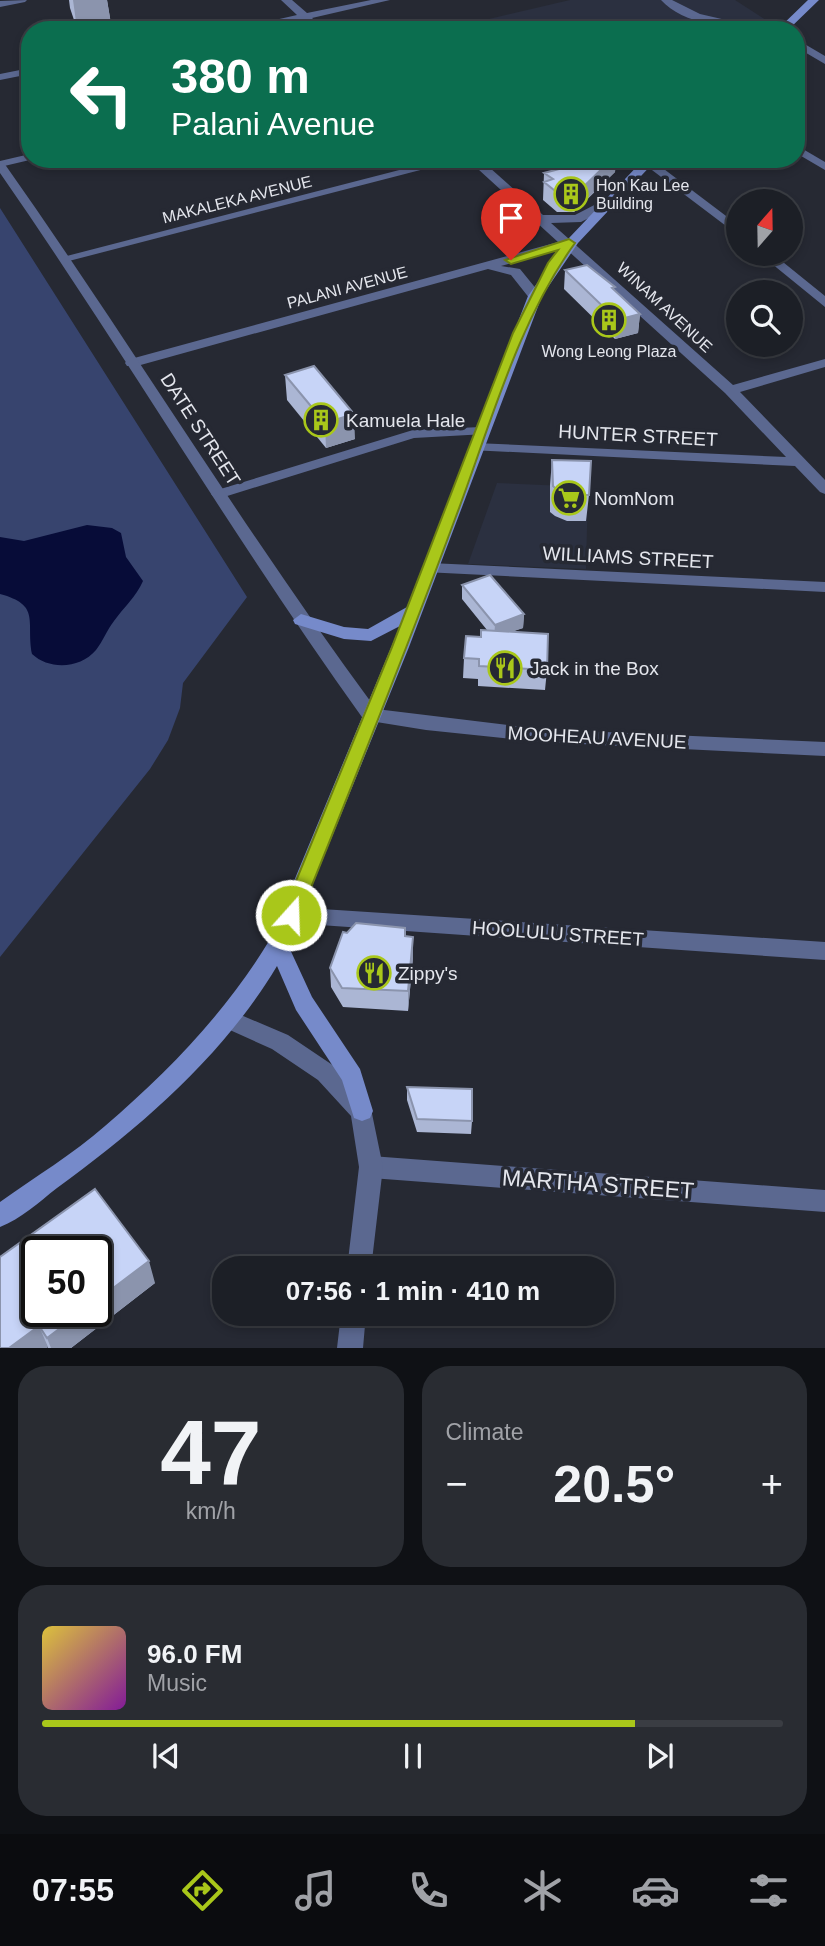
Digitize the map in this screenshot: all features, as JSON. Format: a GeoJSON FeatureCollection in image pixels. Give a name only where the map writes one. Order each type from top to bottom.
{"type":"FeatureCollection","features":[{"type":"Feature","properties":{"kind":"main road"},"geometry":{"type":"LineString","coordinates":[[792,21],[814,0]]}},
{"type":"Feature","properties":{"kind":"main road"},"geometry":{"type":"LineString","coordinates":[[0,1216],[112,1135],[229,1018],[278,945],[413,611],[535,296],[569,243],[642,168]]}},
{"type":"Feature","properties":{"kind":"main road"},"geometry":{"type":"LineString","coordinates":[[301,620],[344,632],[371,635],[413,611]]}},
{"type":"Feature","properties":{"kind":"main road"},"geometry":{"type":"LineString","coordinates":[[278,945],[304,1003],[352,1076],[362,1111]]}},
{"type":"Feature","properties":{"kind":"street"},"geometry":{"type":"LineString","coordinates":[[0,4],[22,0]]}},
{"type":"Feature","properties":{"kind":"street"},"geometry":{"type":"LineString","coordinates":[[286,0],[311,21]]}},
{"type":"Feature","properties":{"kind":"street"},"geometry":{"type":"LineString","coordinates":[[280,21],[385,0]]}},
{"type":"Feature","properties":{"kind":"street"},"geometry":{"type":"LineString","coordinates":[[666,0],[670,6],[686,12],[726,21]]}},
{"type":"Feature","properties":{"kind":"street"},"geometry":{"type":"LineString","coordinates":[[805,48],[825,61]]}},
{"type":"Feature","properties":{"kind":"street"},"geometry":{"type":"LineString","coordinates":[[805,52],[812,53]]}},
{"type":"Feature","properties":{"kind":"street"},"geometry":{"type":"LineString","coordinates":[[0,77],[21,73]]}},
{"type":"Feature","properties":{"kind":"street"},"geometry":{"type":"LineString","coordinates":[[805,154],[825,167]]}},
{"type":"Feature","properties":{"kind":"street"},"geometry":{"type":"LineString","coordinates":[[0,165],[21,159]]}},
{"type":"Feature","properties":{"kind":"street","name":"DATE STREET"},"geometry":{"type":"LineString","coordinates":[[0,165],[65,258],[301,620],[370,715]]}},
{"type":"Feature","properties":{"kind":"street","name":"MAKALEKA AVENUE"},"geometry":{"type":"LineString","coordinates":[[65,258],[421,168]]}},
{"type":"Feature","properties":{"kind":"street","name":"WINAM AVENUE"},"geometry":{"type":"LineString","coordinates":[[483,168],[569,243],[662,332],[730,390],[825,489]]}},
{"type":"Feature","properties":{"kind":"street"},"geometry":{"type":"LineString","coordinates":[[658,168],[726,222]]}},
{"type":"Feature","properties":{"kind":"street"},"geometry":{"type":"LineString","coordinates":[[542,219],[577,219],[608,203]]}},
{"type":"Feature","properties":{"kind":"street","name":"PALANI AVENUE"},"geometry":{"type":"LineString","coordinates":[[132,363],[569,243]]}},
{"type":"Feature","properties":{"kind":"street"},"geometry":{"type":"LineString","coordinates":[[780,266],[825,303]]}},
{"type":"Feature","properties":{"kind":"street"},"geometry":{"type":"LineString","coordinates":[[486,267],[515,272],[535,296]]}},
{"type":"Feature","properties":{"kind":"street"},"geometry":{"type":"LineString","coordinates":[[730,390],[825,363]]}},
{"type":"Feature","properties":{"kind":"street"},"geometry":{"type":"LineString","coordinates":[[219,494],[413,435],[481,431]]}},
{"type":"Feature","properties":{"kind":"street","name":"HUNTER STREET"},"geometry":{"type":"LineString","coordinates":[[475,447],[798,462]]}},
{"type":"Feature","properties":{"kind":"street","name":"WILLIAMS STREET"},"geometry":{"type":"LineString","coordinates":[[430,568],[825,587]]}},
{"type":"Feature","properties":{"kind":"street","name":"MOOHEAU AVENUE"},"geometry":{"type":"LineString","coordinates":[[370,715],[419,724],[505,732],[825,749]]}},
{"type":"Feature","properties":{"kind":"street","name":"HOOLULU STREET"},"geometry":{"type":"LineString","coordinates":[[291,915],[825,951]]}},
{"type":"Feature","properties":{"kind":"street"},"geometry":{"type":"LineString","coordinates":[[229,1018],[281,1042],[326,1073],[362,1111],[370,1167],[360,1256]]}},
{"type":"Feature","properties":{"kind":"street","name":"MARTHA STREET"},"geometry":{"type":"LineString","coordinates":[[370,1167],[825,1201]]}},
{"type":"Feature","properties":{"kind":"street"},"geometry":{"type":"LineString","coordinates":[[350,1348],[353,1326]]}},
{"type":"Feature","properties":{"kind":"shaded area"},"geometry":{"type":"Polygon","coordinates":[[[570,0],[735,0],[767,21],[481,21],[570,0]]]}},
{"type":"Feature","properties":{"kind":"shaded area"},"geometry":{"type":"Polygon","coordinates":[[[0,208],[247,597],[183,683],[180,708],[168,740],[150,769],[0,957],[0,208]]]}},
{"type":"Feature","properties":{"kind":"shaded area"},"geometry":{"type":"Polygon","coordinates":[[[497,483],[588,487],[586,569],[468,564],[497,483]]]}},
{"type":"Feature","properties":{"kind":"shaded area"},"geometry":{"type":"Polygon","coordinates":[[[87,525],[112,528],[121,533],[126,557],[143,581],[96,650],[89,656],[73,664],[47,663],[32,654],[27,609],[13,598],[0,594],[0,537],[24,541],[87,525]]]}},
{"type":"Feature","properties":{"kind":"building"},"geometry":{"type":"Polygon","coordinates":[[[563,168],[603,168],[576,194],[559,194],[544,182],[553,179],[544,173],[563,168]]]}},
{"type":"Feature","properties":{"kind":"building"},"geometry":{"type":"Polygon","coordinates":[[[587,265],[615,287],[612,288],[640,314],[617,320],[565,270],[587,265]]]}},
{"type":"Feature","properties":{"kind":"building"},"geometry":{"type":"Polygon","coordinates":[[[314,366],[354,414],[325,423],[285,375],[314,366]]]}},
{"type":"Feature","properties":{"kind":"building"},"geometry":{"type":"Polygon","coordinates":[[[552,460],[591,461],[589,495],[569,495],[557,490],[553,486],[552,460]]]}},
{"type":"Feature","properties":{"kind":"building"},"geometry":{"type":"Polygon","coordinates":[[[490,575],[524,614],[495,625],[462,585],[490,575]]]}},
{"type":"Feature","properties":{"kind":"building"},"geometry":{"type":"Polygon","coordinates":[[[481,630],[548,634],[547,670],[479,666],[479,659],[464,658],[466,636],[481,637],[481,630]]]}},
{"type":"Feature","properties":{"kind":"building","name":"Zippy's"},"geometry":{"type":"Polygon","coordinates":[[[356,923],[405,928],[405,936],[413,937],[408,991],[342,988],[330,968],[343,932],[347,933],[356,923]]]}},
{"type":"Feature","properties":{"kind":"building"},"geometry":{"type":"Polygon","coordinates":[[[407,1087],[472,1089],[472,1121],[417,1119],[407,1087]]]}},
{"type":"Feature","properties":{"kind":"building"},"geometry":{"type":"Polygon","coordinates":[[[95,1189],[149,1261],[112,1289],[112,1236],[29,1236],[95,1189]]]}},
{"type":"Feature","properties":{"kind":"building"},"geometry":{"type":"Polygon","coordinates":[[[21,1242],[21,1327],[38,1327],[9,1348],[0,1348],[0,1257],[21,1242]]]}},
{"type":"Feature","properties":{"kind":"building"},"geometry":{"type":"Polygon","coordinates":[[[40,1327],[62,1327],[47,1338],[40,1327]]]}},
{"type":"Feature","properties":{"kind":"place","name":"Hon Kau Lee Building"},"geometry":{"type":"Point","coordinates":[571,194]}},
{"type":"Feature","properties":{"kind":"place","name":"Wong Leong Plaza"},"geometry":{"type":"Point","coordinates":[609,320]}},
{"type":"Feature","properties":{"kind":"place","name":"Kamuela Hale"},"geometry":{"type":"Point","coordinates":[321,420]}},
{"type":"Feature","properties":{"kind":"place","name":"NomNom"},"geometry":{"type":"Point","coordinates":[569,498]}},
{"type":"Feature","properties":{"kind":"place","name":"Jack in the Box"},"geometry":{"type":"Point","coordinates":[505,668]}},
{"type":"Feature","properties":{"kind":"place","name":"Zippy's"},"geometry":{"type":"Point","coordinates":[374,973]}},
{"type":"Feature","properties":{"kind":"route"},"geometry":{"type":"LineString","coordinates":[[291,915],[370,715],[400,647],[519,333],[535,296],[569,243],[511,260]]}}]}
